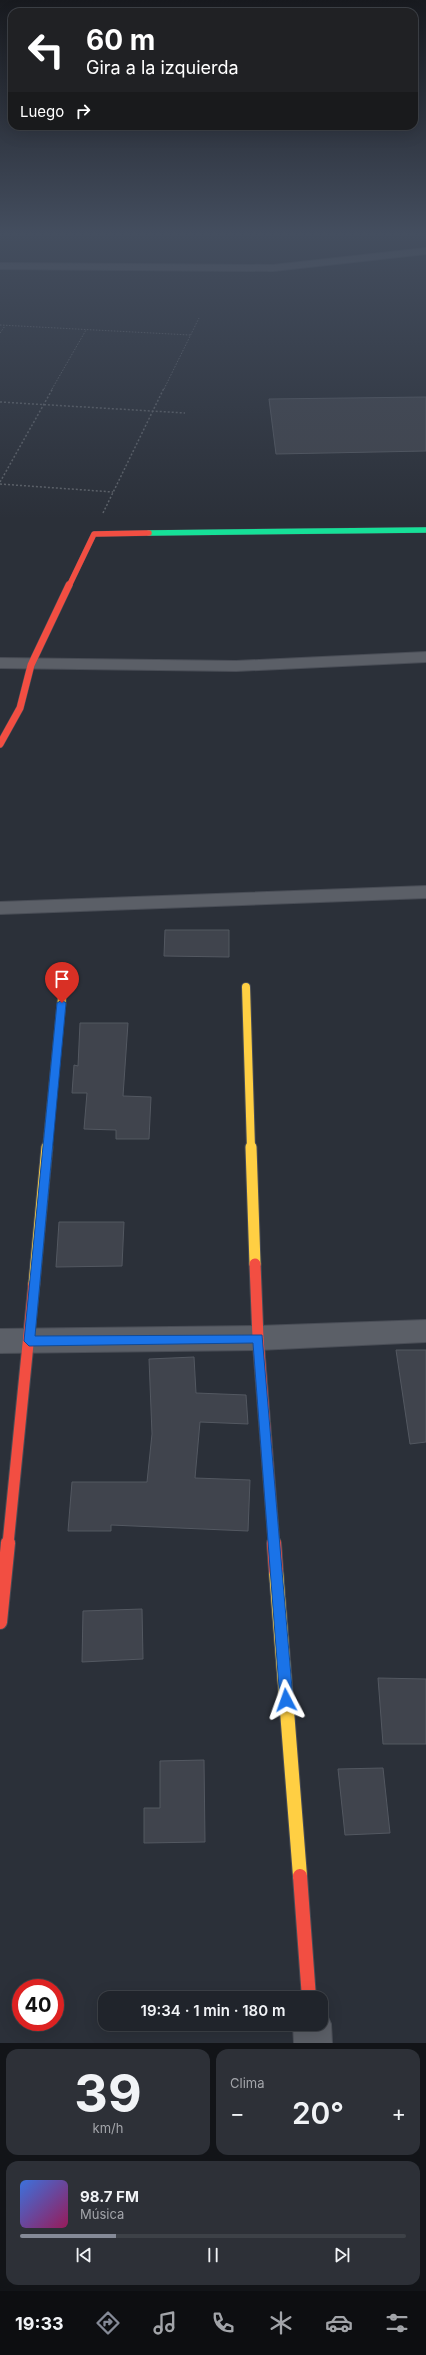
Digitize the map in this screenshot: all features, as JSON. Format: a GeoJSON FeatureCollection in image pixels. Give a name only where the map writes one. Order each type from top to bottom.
{"type":"FeatureCollection","features":[{"type":"Feature","properties":{"kind":"street"},"geometry":{"type":"LineString","coordinates":[[0,744],[20,708],[31,665],[94,534],[426,530]]}},
{"type":"Feature","properties":{"kind":"street"},"geometry":{"type":"LineString","coordinates":[[0,663],[31,665],[236,666],[426,657]]}},
{"type":"Feature","properties":{"kind":"street"},"geometry":{"type":"LineString","coordinates":[[0,908],[426,892]]}},
{"type":"Feature","properties":{"kind":"street"},"geometry":{"type":"LineString","coordinates":[[246,987],[258,1338],[309,1991]]}},
{"type":"Feature","properties":{"kind":"street"},"geometry":{"type":"LineString","coordinates":[[0,1622],[63,988]]}},
{"type":"Feature","properties":{"kind":"street"},"geometry":{"type":"LineString","coordinates":[[0,1341],[258,1338],[426,1330]]}},
{"type":"Feature","properties":{"kind":"street"},"geometry":{"type":"LineString","coordinates":[[312,2031],[313,2043]]}},
{"type":"Feature","properties":{"kind":"path"},"geometry":{"type":"LineString","coordinates":[[52,328],[190,335]]}},
{"type":"Feature","properties":{"kind":"path"},"geometry":{"type":"LineString","coordinates":[[94,534],[194,328]]}},
{"type":"Feature","properties":{"kind":"path"},"geometry":{"type":"LineString","coordinates":[[86,330],[0,483],[113,492]]}},
{"type":"Feature","properties":{"kind":"path"},"geometry":{"type":"LineString","coordinates":[[0,402],[185,413]]}},
{"type":"Feature","properties":{"kind":"building"},"geometry":{"type":"Polygon","coordinates":[[[426,397],[426,451],[276,454],[269,399],[426,397]]]}},
{"type":"Feature","properties":{"kind":"building"},"geometry":{"type":"Polygon","coordinates":[[[165,930],[229,930],[229,957],[164,956],[165,930]]]}},
{"type":"Feature","properties":{"kind":"building"},"geometry":{"type":"Polygon","coordinates":[[[80,1023],[128,1023],[123,1096],[151,1097],[149,1139],[116,1139],[116,1130],[84,1129],[87,1093],[72,1093],[74,1065],[78,1066],[80,1023]]]}},
{"type":"Feature","properties":{"kind":"building"},"geometry":{"type":"Polygon","coordinates":[[[59,1222],[124,1222],[122,1266],[56,1267],[59,1222]]]}},
{"type":"Feature","properties":{"kind":"building"},"geometry":{"type":"Polygon","coordinates":[[[396,1350],[426,1350],[426,1442],[410,1444],[396,1350]]]}},
{"type":"Feature","properties":{"kind":"building"},"geometry":{"type":"Polygon","coordinates":[[[194,1357],[196,1393],[246,1395],[248,1424],[200,1422],[195,1478],[250,1480],[248,1531],[111,1525],[111,1531],[68,1531],[72,1482],[147,1482],[152,1434],[149,1359],[194,1357]]]}},
{"type":"Feature","properties":{"kind":"building"},"geometry":{"type":"Polygon","coordinates":[[[142,1609],[143,1659],[82,1662],[83,1611],[142,1609]]]}},
{"type":"Feature","properties":{"kind":"building"},"geometry":{"type":"Polygon","coordinates":[[[378,1678],[426,1679],[426,1744],[383,1744],[378,1678]]]}},
{"type":"Feature","properties":{"kind":"building"},"geometry":{"type":"Polygon","coordinates":[[[204,1760],[205,1842],[144,1843],[144,1808],[160,1808],[160,1761],[204,1760]]]}},
{"type":"Feature","properties":{"kind":"building"},"geometry":{"type":"Polygon","coordinates":[[[383,1768],[390,1833],[345,1835],[338,1769],[383,1768]]]}},
{"type":"Feature","properties":{"kind":"traffic: fast"},"geometry":{"type":"LineString","coordinates":[[149,533],[426,530]]}},
{"type":"Feature","properties":{"kind":"traffic: slow"},"geometry":{"type":"LineString","coordinates":[[246,987],[255,1264]]}},
{"type":"Feature","properties":{"kind":"traffic: slow"},"geometry":{"type":"LineString","coordinates":[[34,1284],[63,988]]}},
{"type":"Feature","properties":{"kind":"traffic: slow"},"geometry":{"type":"LineString","coordinates":[[276,1571],[300,1876]]}},
{"type":"Feature","properties":{"kind":"traffic: jam"},"geometry":{"type":"LineString","coordinates":[[0,744],[20,708],[31,665],[94,534],[149,533]]}},
{"type":"Feature","properties":{"kind":"traffic: jam"},"geometry":{"type":"LineString","coordinates":[[255,1264],[258,1338],[276,1571]]}},
{"type":"Feature","properties":{"kind":"traffic: jam"},"geometry":{"type":"LineString","coordinates":[[0,1622],[34,1284]]}},
{"type":"Feature","properties":{"kind":"traffic: jam"},"geometry":{"type":"LineString","coordinates":[[300,1876],[308,1991]]}},
{"type":"Feature","properties":{"kind":"route"},"geometry":{"type":"LineString","coordinates":[[62,1003],[29,1341],[258,1338],[286,1700]]}}]}
